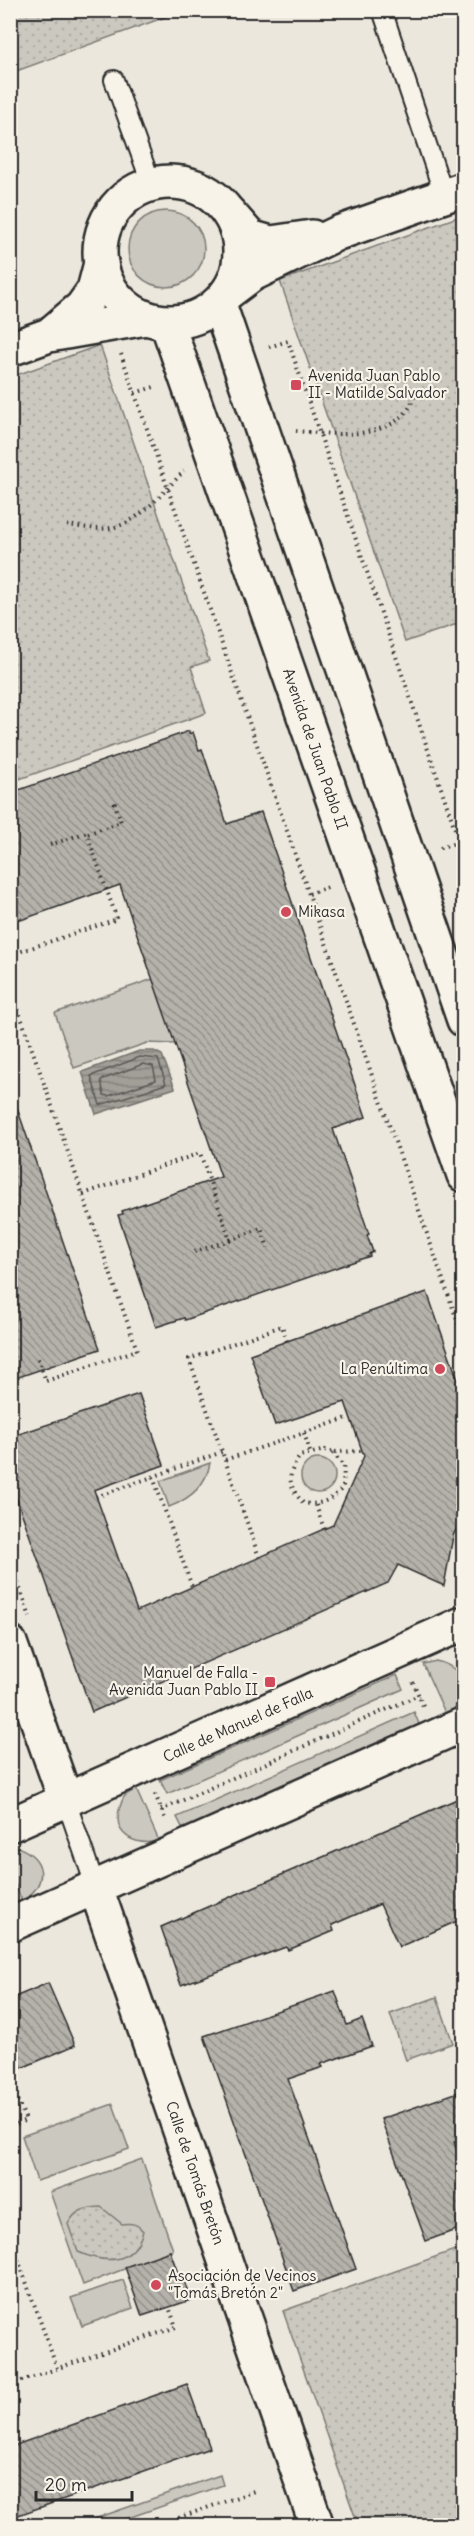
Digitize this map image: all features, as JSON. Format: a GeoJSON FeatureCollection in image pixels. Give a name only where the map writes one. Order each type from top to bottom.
{"type":"FeatureCollection","features":[{"type":"Feature","properties":{"kind":"street"},"geometry":{"type":"LineString","coordinates":[[157,321],[130,310],[116,297],[106,281],[101,263],[100,243],[106,224],[116,207],[130,194],[151,183],[170,181],[193,185],[213,196],[250,237],[271,243],[338,233]]}},
{"type":"Feature","properties":{"kind":"street"},"geometry":{"type":"LineString","coordinates":[[10,349],[49,335],[111,324],[195,318],[223,299],[251,275],[338,233],[454,192]]}},
{"type":"Feature","properties":{"kind":"street"},"geometry":{"type":"LineString","coordinates":[[229,213],[238,232],[241,254],[237,274],[223,299],[261,429],[464,1020]]}},
{"type":"Feature","properties":{"kind":"street"},"geometry":{"type":"LineString","coordinates":[[49,335],[82,307],[94,290],[101,263]]}},
{"type":"Feature","properties":{"kind":"street","name":"Avenida de Juan Pablo II"},"geometry":{"type":"LineString","coordinates":[[157,321],[210,445],[464,1175]]}},
{"type":"Feature","properties":{"kind":"street","name":"Calle de Manuel de Falla"},"geometry":{"type":"LineString","coordinates":[[10,1825],[464,1623]]}},
{"type":"Feature","properties":{"kind":"street"},"geometry":{"type":"LineString","coordinates":[[10,1643],[66,1801]]}},
{"type":"Feature","properties":{"kind":"street"},"geometry":{"type":"LineString","coordinates":[[10,1925],[450,1730]]}},
{"type":"Feature","properties":{"kind":"street","name":"Calle de Tomás Bretón"},"geometry":{"type":"LineString","coordinates":[[96,1888],[317,2526]]}},
{"type":"Feature","properties":{"kind":"lane"},"geometry":{"type":"LineString","coordinates":[[382,10],[454,192]]}},
{"type":"Feature","properties":{"kind":"lane"},"geometry":{"type":"LineString","coordinates":[[114,80],[151,183]]}},
{"type":"Feature","properties":{"kind":"lane"},"geometry":{"type":"LineString","coordinates":[[66,1801],[96,1888]]}},
{"type":"Feature","properties":{"kind":"path"},"geometry":{"type":"LineString","coordinates":[[111,324],[464,1340]]}},
{"type":"Feature","properties":{"kind":"path"},"geometry":{"type":"LineString","coordinates":[[288,341],[464,855]]}},
{"type":"Feature","properties":{"kind":"path"},"geometry":{"type":"LineString","coordinates":[[261,429],[348,435],[373,430],[405,413],[416,396]]}},
{"type":"Feature","properties":{"kind":"path"},"geometry":{"type":"LineString","coordinates":[[68,525],[114,527],[137,516],[210,445]]}},
{"type":"Feature","properties":{"kind":"path"},"geometry":{"type":"LineString","coordinates":[[50,845],[121,822],[114,801]]}},
{"type":"Feature","properties":{"kind":"path"},"geometry":{"type":"LineString","coordinates":[[10,956],[117,919],[87,834]]}},
{"type":"Feature","properties":{"kind":"path"},"geometry":{"type":"LineString","coordinates":[[10,986],[137,1350],[46,1381],[37,1356]]}},
{"type":"Feature","properties":{"kind":"path"},"geometry":{"type":"LineString","coordinates":[[82,1194],[200,1153],[230,1240]]}},
{"type":"Feature","properties":{"kind":"path"},"geometry":{"type":"LineString","coordinates":[[191,1253],[261,1228],[267,1248]]}},
{"type":"Feature","properties":{"kind":"path"},"geometry":{"type":"LineString","coordinates":[[259,1557],[189,1359],[282,1326],[287,1341]]}},
{"type":"Feature","properties":{"kind":"path"},"geometry":{"type":"LineString","coordinates":[[225,1461],[350,1417]]}},
{"type":"Feature","properties":{"kind":"path"},"geometry":{"type":"LineString","coordinates":[[304,1433],[310,1452]]}},
{"type":"Feature","properties":{"kind":"path"},"geometry":{"type":"LineString","coordinates":[[332,1452],[344,1466],[343,1488],[332,1498],[316,1505],[303,1503],[291,1488],[291,1469],[300,1456],[325,1450],[332,1452],[362,1451]]}},
{"type":"Feature","properties":{"kind":"path"},"geometry":{"type":"LineString","coordinates":[[96,1497],[222,1452]]}},
{"type":"Feature","properties":{"kind":"path"},"geometry":{"type":"LineString","coordinates":[[153,1477],[192,1587]]}},
{"type":"Feature","properties":{"kind":"path"},"geometry":{"type":"LineString","coordinates":[[316,1505],[324,1529]]}},
{"type":"Feature","properties":{"kind":"path"},"geometry":{"type":"LineString","coordinates":[[400,1653],[419,1695],[450,1730]]}},
{"type":"Feature","properties":{"kind":"path"},"geometry":{"type":"LineString","coordinates":[[161,1810],[419,1695]]}},
{"type":"Feature","properties":{"kind":"path"},"geometry":{"type":"LineString","coordinates":[[143,1767],[180,1850]]}},
{"type":"Feature","properties":{"kind":"path"},"geometry":{"type":"LineString","coordinates":[[10,2084],[26,2120],[10,2127]]}},
{"type":"Feature","properties":{"kind":"path"},"geometry":{"type":"LineString","coordinates":[[10,2237],[57,2368]]}},
{"type":"Feature","properties":{"kind":"path"},"geometry":{"type":"LineString","coordinates":[[10,2385],[176,2327],[169,2307]]}},
{"type":"Feature","properties":{"kind":"path"},"geometry":{"type":"LineString","coordinates":[[159,2525],[257,2490]]}},
{"type":"Feature","properties":{"kind":"shaded area"},"geometry":{"type":"Polygon","coordinates":[[[11,10],[182,10],[182,11],[11,73],[11,10]]]}},
{"type":"Feature","properties":{"kind":"shaded area"},"geometry":{"type":"Polygon","coordinates":[[[166,211],[181,214],[193,222],[201,234],[204,249],[201,264],[193,276],[181,284],[166,287],[151,284],[139,276],[131,264],[128,249],[131,234],[139,222],[151,214],[166,211]]]}},
{"type":"Feature","properties":{"kind":"shaded area"},"geometry":{"type":"Polygon","coordinates":[[[463,215],[463,622],[405,642],[280,281],[463,215]]]}},
{"type":"Feature","properties":{"kind":"shaded area"},"geometry":{"type":"Polygon","coordinates":[[[100,345],[209,661],[191,667],[206,713],[11,782],[11,377],[100,345]]]}},
{"type":"Feature","properties":{"kind":"shaded area"},"geometry":{"type":"Polygon","coordinates":[[[153,979],[176,1044],[147,1043],[74,1068],[55,1013],[153,979]]]}},
{"type":"Feature","properties":{"kind":"shaded area"},"geometry":{"type":"Polygon","coordinates":[[[318,1459],[330,1464],[335,1476],[330,1488],[318,1493],[306,1488],[301,1476],[306,1464],[318,1459]]]}},
{"type":"Feature","properties":{"kind":"shaded area"},"geometry":{"type":"Polygon","coordinates":[[[210,1463],[205,1478],[196,1491],[169,1507],[160,1481],[210,1463]]]}},
{"type":"Feature","properties":{"kind":"shaded area"},"geometry":{"type":"Polygon","coordinates":[[[436,1661],[455,1670],[464,1684],[461,1700],[446,1715],[423,1664],[436,1661]]]}},
{"type":"Feature","properties":{"kind":"shaded area"},"geometry":{"type":"Polygon","coordinates":[[[397,1675],[403,1689],[167,1794],[160,1780],[397,1675]]]}},
{"type":"Feature","properties":{"kind":"shaded area"},"geometry":{"type":"Polygon","coordinates":[[[414,1712],[420,1726],[184,1831],[177,1817],[414,1712]]]}},
{"type":"Feature","properties":{"kind":"shaded area"},"geometry":{"type":"Polygon","coordinates":[[[136,1789],[159,1841],[135,1841],[123,1833],[120,1827],[119,1810],[124,1797],[136,1789]]]}},
{"type":"Feature","properties":{"kind":"shaded area"},"geometry":{"type":"Polygon","coordinates":[[[14,1846],[33,1856],[40,1871],[37,1886],[22,1901],[11,1873],[11,1847],[14,1846]]]}},
{"type":"Feature","properties":{"kind":"shaded area"},"geometry":{"type":"Polygon","coordinates":[[[437,1997],[453,2043],[406,2060],[390,2014],[437,1997]]]}},
{"type":"Feature","properties":{"kind":"shaded area"},"geometry":{"type":"Polygon","coordinates":[[[113,2104],[129,2149],[37,2181],[22,2136],[113,2104]]]}},
{"type":"Feature","properties":{"kind":"shaded area"},"geometry":{"type":"Polygon","coordinates":[[[142,2159],[173,2250],[83,2285],[50,2192],[142,2159]]]}},
{"type":"Feature","properties":{"kind":"shaded area"},"geometry":{"type":"Polygon","coordinates":[[[101,2207],[122,2224],[134,2224],[143,2231],[133,2250],[125,2256],[108,2260],[78,2252],[68,2224],[74,2215],[82,2210],[101,2207]]]}},
{"type":"Feature","properties":{"kind":"shaded area"},"geometry":{"type":"Polygon","coordinates":[[[463,2247],[463,2525],[358,2525],[283,2311],[463,2247]]]}},
{"type":"Feature","properties":{"kind":"shaded area"},"geometry":{"type":"Polygon","coordinates":[[[123,2280],[133,2308],[82,2326],[71,2298],[123,2280]]]}},
{"type":"Feature","properties":{"kind":"shaded area"},"geometry":{"type":"Polygon","coordinates":[[[220,2475],[223,2485],[108,2525],[77,2525],[220,2475]]]}},
{"type":"Feature","properties":{"kind":"water"},"geometry":{"type":"Polygon","coordinates":[[[139,1051],[154,1051],[162,1055],[175,1088],[96,1114],[82,1072],[139,1051]]]}},
{"type":"Feature","properties":{"kind":"building"},"geometry":{"type":"Polygon","coordinates":[[[189,731],[189,734],[193,732],[199,750],[202,749],[227,824],[261,812],[366,1117],[333,1129],[373,1252],[369,1254],[370,1256],[185,1320],[184,1318],[156,1327],[118,1215],[123,1214],[122,1211],[221,1177],[120,885],[21,920],[21,918],[15,920],[10,906],[10,793],[189,731]]]}},
{"type":"Feature","properties":{"kind":"building"},"geometry":{"type":"Polygon","coordinates":[[[15,1102],[100,1349],[10,1380],[10,1103],[15,1102]]]}},
{"type":"Feature","properties":{"kind":"building"},"geometry":{"type":"Polygon","coordinates":[[[427,1292],[464,1397],[464,1513],[453,1536],[444,1586],[398,1565],[388,1583],[92,1712],[10,1480],[10,1437],[139,1394],[164,1465],[94,1490],[137,1611],[333,1525],[364,1456],[345,1402],[275,1425],[250,1354],[427,1292]]]}},
{"type":"Feature","properties":{"kind":"building"},"geometry":{"type":"Polygon","coordinates":[[[464,1796],[464,1918],[399,1947],[380,1904],[332,1925],[334,1931],[288,1950],[286,1947],[181,1985],[161,1927],[464,1796]]]}},
{"type":"Feature","properties":{"kind":"building"},"geometry":{"type":"Polygon","coordinates":[[[48,1983],[75,2045],[10,2073],[10,1999],[48,1983]]]}},
{"type":"Feature","properties":{"kind":"building"},"geometry":{"type":"Polygon","coordinates":[[[335,1991],[347,2025],[362,2019],[372,2046],[321,2064],[323,2067],[288,2079],[356,2269],[294,2291],[204,2036],[335,1991]]]}},
{"type":"Feature","properties":{"kind":"building"},"geometry":{"type":"Polygon","coordinates":[[[464,2090],[464,2139],[454,2142],[464,2170],[464,2227],[426,2241],[381,2119],[464,2090]]]}},
{"type":"Feature","properties":{"kind":"building"},"geometry":{"type":"Polygon","coordinates":[[[170,2251],[191,2300],[142,2316],[125,2267],[170,2251]]]}},
{"type":"Feature","properties":{"kind":"building"},"geometry":{"type":"Polygon","coordinates":[[[187,2384],[210,2448],[10,2518],[10,2447],[187,2384]]]}},
{"type":"Feature","properties":{"kind":"place","name":"Avenida Juan Pablo II - Matilde Salvador"},"geometry":{"type":"Point","coordinates":[296,385]}},
{"type":"Feature","properties":{"kind":"place","name":"Mikasa"},"geometry":{"type":"Point","coordinates":[286,912]}},
{"type":"Feature","properties":{"kind":"place","name":"La Penúltima"},"geometry":{"type":"Point","coordinates":[440,1369]}},
{"type":"Feature","properties":{"kind":"place","name":"Manuel de Falla - Avenida Juan Pablo II"},"geometry":{"type":"Point","coordinates":[270,1682]}},
{"type":"Feature","properties":{"kind":"place","name":"Asociación de Vecinos \"Tomás Bretón 2\""},"geometry":{"type":"Point","coordinates":[156,2285]}}]}
